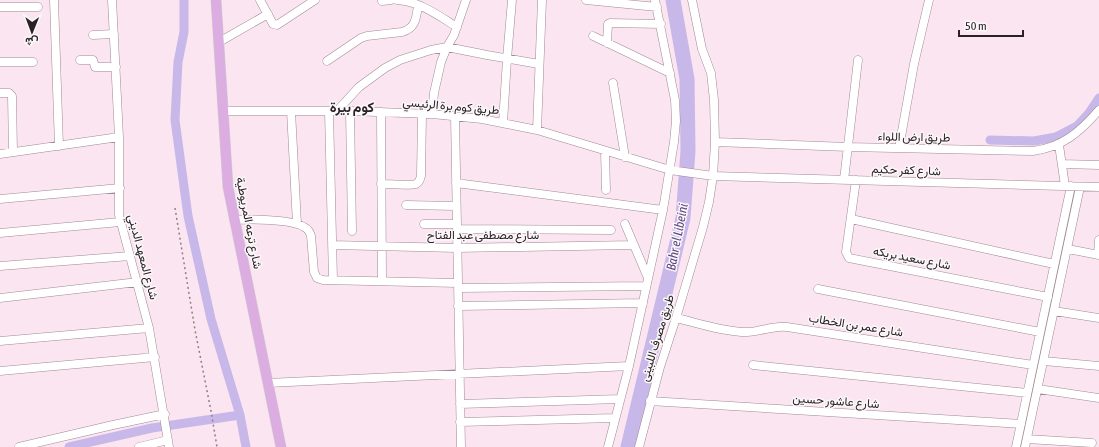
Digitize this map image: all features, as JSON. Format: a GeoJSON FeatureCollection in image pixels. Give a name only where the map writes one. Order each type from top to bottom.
{"type":"FeatureCollection","features":[{"type":"Feature","properties":{"kind":"main road","name":"شارع ترعه المريوطية"},"geometry":{"type":"LineString","coordinates":[[216,0],[228,187],[281,447]]}},
{"type":"Feature","properties":{"kind":"street"},"geometry":{"type":"LineString","coordinates":[[54,0],[59,146]]}},
{"type":"Feature","properties":{"kind":"street","name":"شارع المعهد الديني"},"geometry":{"type":"LineString","coordinates":[[112,0],[119,137],[120,222],[138,282],[149,328],[169,443]]}},
{"type":"Feature","properties":{"kind":"street"},"geometry":{"type":"LineString","coordinates":[[262,1],[273,24],[277,25],[315,0]]}},
{"type":"Feature","properties":{"kind":"street"},"geometry":{"type":"LineString","coordinates":[[382,2],[391,0]]}},
{"type":"Feature","properties":{"kind":"street"},"geometry":{"type":"LineString","coordinates":[[397,0],[412,3],[457,27]]}},
{"type":"Feature","properties":{"kind":"street"},"geometry":{"type":"LineString","coordinates":[[432,114],[436,81],[447,47],[457,27],[466,0]]}},
{"type":"Feature","properties":{"kind":"street"},"geometry":{"type":"LineString","coordinates":[[503,123],[512,0]]}},
{"type":"Feature","properties":{"kind":"street"},"geometry":{"type":"LineString","coordinates":[[537,130],[542,0]]}},
{"type":"Feature","properties":{"kind":"street"},"geometry":{"type":"LineString","coordinates":[[586,0],[656,4]]}},
{"type":"Feature","properties":{"kind":"street","name":"طريق مصرف اللبينى"},"geometry":{"type":"LineString","coordinates":[[639,447],[650,401],[703,227],[713,176],[714,100],[711,73],[702,49],[692,0]]}},
{"type":"Feature","properties":{"kind":"street"},"geometry":{"type":"LineString","coordinates":[[899,148],[914,64],[929,0]]}},
{"type":"Feature","properties":{"kind":"street","name":"طريق مصرف اللبينى"},"geometry":{"type":"LineString","coordinates":[[608,447],[629,366],[663,210],[676,121],[675,100],[656,4]]}},
{"type":"Feature","properties":{"kind":"street"},"geometry":{"type":"LineString","coordinates":[[327,61],[361,38],[408,30],[416,22],[418,6]]}},
{"type":"Feature","properties":{"kind":"street"},"geometry":{"type":"LineString","coordinates":[[0,7],[38,7]]}},
{"type":"Feature","properties":{"kind":"street"},"geometry":{"type":"LineString","coordinates":[[219,42],[268,14]]}},
{"type":"Feature","properties":{"kind":"street"},"geometry":{"type":"LineString","coordinates":[[607,43],[608,24],[610,23],[661,24]]}},
{"type":"Feature","properties":{"kind":"street"},"geometry":{"type":"LineString","coordinates":[[93,35],[114,34]]}},
{"type":"Feature","properties":{"kind":"street"},"geometry":{"type":"LineString","coordinates":[[593,36],[670,72]]}},
{"type":"Feature","properties":{"kind":"street"},"geometry":{"type":"LineString","coordinates":[[333,280],[333,111],[359,87],[385,68],[415,54],[447,47],[539,64]]}},
{"type":"Feature","properties":{"kind":"street"},"geometry":{"type":"LineString","coordinates":[[80,60],[93,60],[95,66],[116,67]]}},
{"type":"Feature","properties":{"kind":"street"},"geometry":{"type":"LineString","coordinates":[[844,180],[858,60]]}},
{"type":"Feature","properties":{"kind":"street"},"geometry":{"type":"LineString","coordinates":[[0,62],[34,62]]}},
{"type":"Feature","properties":{"kind":"street"},"geometry":{"type":"LineString","coordinates":[[613,83],[625,157]]}},
{"type":"Feature","properties":{"kind":"street"},"geometry":{"type":"LineString","coordinates":[[0,93],[8,93],[12,96],[13,152]]}},
{"type":"Feature","properties":{"kind":"street"},"geometry":{"type":"LineString","coordinates":[[290,110],[297,224]]}},
{"type":"Feature","properties":{"kind":"street","name":"طريق ارض اللواء"},"geometry":{"type":"LineString","coordinates":[[714,142],[848,147],[1033,151],[1059,145],[1081,129],[1099,110]]}},
{"type":"Feature","properties":{"kind":"street","name":"طريق كوم برة الرئيسي"},"geometry":{"type":"LineString","coordinates":[[223,111],[350,111],[455,116],[537,130],[670,170],[713,176]]}},
{"type":"Feature","properties":{"kind":"street"},"geometry":{"type":"LineString","coordinates":[[350,111],[352,231]]}},
{"type":"Feature","properties":{"kind":"street"},"geometry":{"type":"LineString","coordinates":[[381,112],[382,281]]}},
{"type":"Feature","properties":{"kind":"street"},"geometry":{"type":"LineString","coordinates":[[381,184],[413,184],[420,181],[422,114]]}},
{"type":"Feature","properties":{"kind":"street"},"geometry":{"type":"LineString","coordinates":[[455,116],[461,447]]}},
{"type":"Feature","properties":{"kind":"street"},"geometry":{"type":"LineString","coordinates":[[0,154],[119,137]]}},
{"type":"Feature","properties":{"kind":"street"},"geometry":{"type":"LineString","coordinates":[[1016,447],[1048,298],[1068,186],[1059,145]]}},
{"type":"Feature","properties":{"kind":"street"},"geometry":{"type":"LineString","coordinates":[[605,151],[606,190]]}},
{"type":"Feature","properties":{"kind":"street"},"geometry":{"type":"LineString","coordinates":[[1062,164],[1099,165]]}},
{"type":"Feature","properties":{"kind":"street","name":"شارع كفر حكيم"},"geometry":{"type":"LineString","coordinates":[[713,176],[1099,187]]}},
{"type":"Feature","properties":{"kind":"street","name":"شارع سعيد بريكه"},"geometry":{"type":"LineString","coordinates":[[856,180],[846,252],[847,257],[1048,298]]}},
{"type":"Feature","properties":{"kind":"street"},"geometry":{"type":"LineString","coordinates":[[456,183],[663,210]]}},
{"type":"Feature","properties":{"kind":"street"},"geometry":{"type":"LineString","coordinates":[[1080,187],[1026,443],[1092,443]]}},
{"type":"Feature","properties":{"kind":"street"},"geometry":{"type":"LineString","coordinates":[[0,199],[120,188]]}},
{"type":"Feature","properties":{"kind":"street"},"geometry":{"type":"LineString","coordinates":[[406,205],[456,206]]}},
{"type":"Feature","properties":{"kind":"street"},"geometry":{"type":"LineString","coordinates":[[851,219],[1054,264]]}},
{"type":"Feature","properties":{"kind":"street"},"geometry":{"type":"LineString","coordinates":[[234,220],[268,220],[303,226],[309,231],[311,236],[314,272],[317,278],[322,280],[382,281],[458,286],[647,282],[625,224]]}},
{"type":"Feature","properties":{"kind":"street"},"geometry":{"type":"LineString","coordinates":[[0,233],[120,222]]}},
{"type":"Feature","properties":{"kind":"street"},"geometry":{"type":"LineString","coordinates":[[424,224],[457,227],[611,230]]}},
{"type":"Feature","properties":{"kind":"street"},"geometry":{"type":"LineString","coordinates":[[1068,249],[1098,255],[1099,240]]}},
{"type":"Feature","properties":{"kind":"street","name":"شارع مصطفى عبد الفتاح"},"geometry":{"type":"LineString","coordinates":[[332,245],[457,248],[633,245]]}},
{"type":"Feature","properties":{"kind":"street"},"geometry":{"type":"LineString","coordinates":[[0,266],[130,256]]}},
{"type":"Feature","properties":{"kind":"street"},"geometry":{"type":"LineString","coordinates":[[0,298],[138,282]]}},
{"type":"Feature","properties":{"kind":"street"},"geometry":{"type":"LineString","coordinates":[[818,290],[1040,332]]}},
{"type":"Feature","properties":{"kind":"street"},"geometry":{"type":"LineString","coordinates":[[458,306],[643,303]]}},
{"type":"Feature","properties":{"kind":"street"},"geometry":{"type":"LineString","coordinates":[[1054,311],[1099,318]]}},
{"type":"Feature","properties":{"kind":"street","name":"شارع عمر بن الخطاب"},"geometry":{"type":"LineString","coordinates":[[676,318],[740,332],[755,332],[779,327],[787,327],[1033,365]]}},
{"type":"Feature","properties":{"kind":"street"},"geometry":{"type":"LineString","coordinates":[[0,341],[149,328]]}},
{"type":"Feature","properties":{"kind":"street"},"geometry":{"type":"LineString","coordinates":[[0,371],[154,357]]}},
{"type":"Feature","properties":{"kind":"street"},"geometry":{"type":"LineString","coordinates":[[1044,361],[1099,366]]}},
{"type":"Feature","properties":{"kind":"street"},"geometry":{"type":"LineString","coordinates":[[753,365],[1027,393]]}},
{"type":"Feature","properties":{"kind":"street"},"geometry":{"type":"LineString","coordinates":[[268,383],[629,366]]}},
{"type":"Feature","properties":{"kind":"street"},"geometry":{"type":"LineString","coordinates":[[1038,389],[1099,398]]}},
{"type":"Feature","properties":{"kind":"street"},"geometry":{"type":"LineString","coordinates":[[460,404],[620,399]]}},
{"type":"Feature","properties":{"kind":"street","name":"شارع عاشور حسين"},"geometry":{"type":"LineString","coordinates":[[650,401],[1021,424]]}},
{"type":"Feature","properties":{"kind":"street"},"geometry":{"type":"LineString","coordinates":[[19,447],[165,414]]}},
{"type":"Feature","properties":{"kind":"street"},"geometry":{"type":"LineString","coordinates":[[460,422],[615,418]]}},
{"type":"Feature","properties":{"kind":"street"},"geometry":{"type":"LineString","coordinates":[[139,447],[169,443]]}},
{"type":"Feature","properties":{"kind":"path"},"geometry":{"type":"LineString","coordinates":[[175,208],[195,330],[217,447]]}},
{"type":"Feature","properties":{"kind":"waterway"},"geometry":{"type":"LineString","coordinates":[[184,0],[184,32],[178,62],[175,120],[188,216],[211,319],[240,415],[246,447]]}},
{"type":"Feature","properties":{"kind":"waterway","name":"Bahr el Libeini"},"geometry":{"type":"LineString","coordinates":[[628,447],[683,218],[688,151],[687,79],[673,0]]}},
{"type":"Feature","properties":{"kind":"waterway"},"geometry":{"type":"LineString","coordinates":[[990,140],[1034,141],[1056,137],[1077,126],[1089,113],[1099,98]]}},
{"type":"Feature","properties":{"kind":"waterway"},"geometry":{"type":"LineString","coordinates":[[69,447],[152,428],[240,415]]}},
{"type":"Feature","properties":{"kind":"district","name":"كوم بيرة"},"geometry":{"type":"Point","coordinates":[352,107]}}]}
